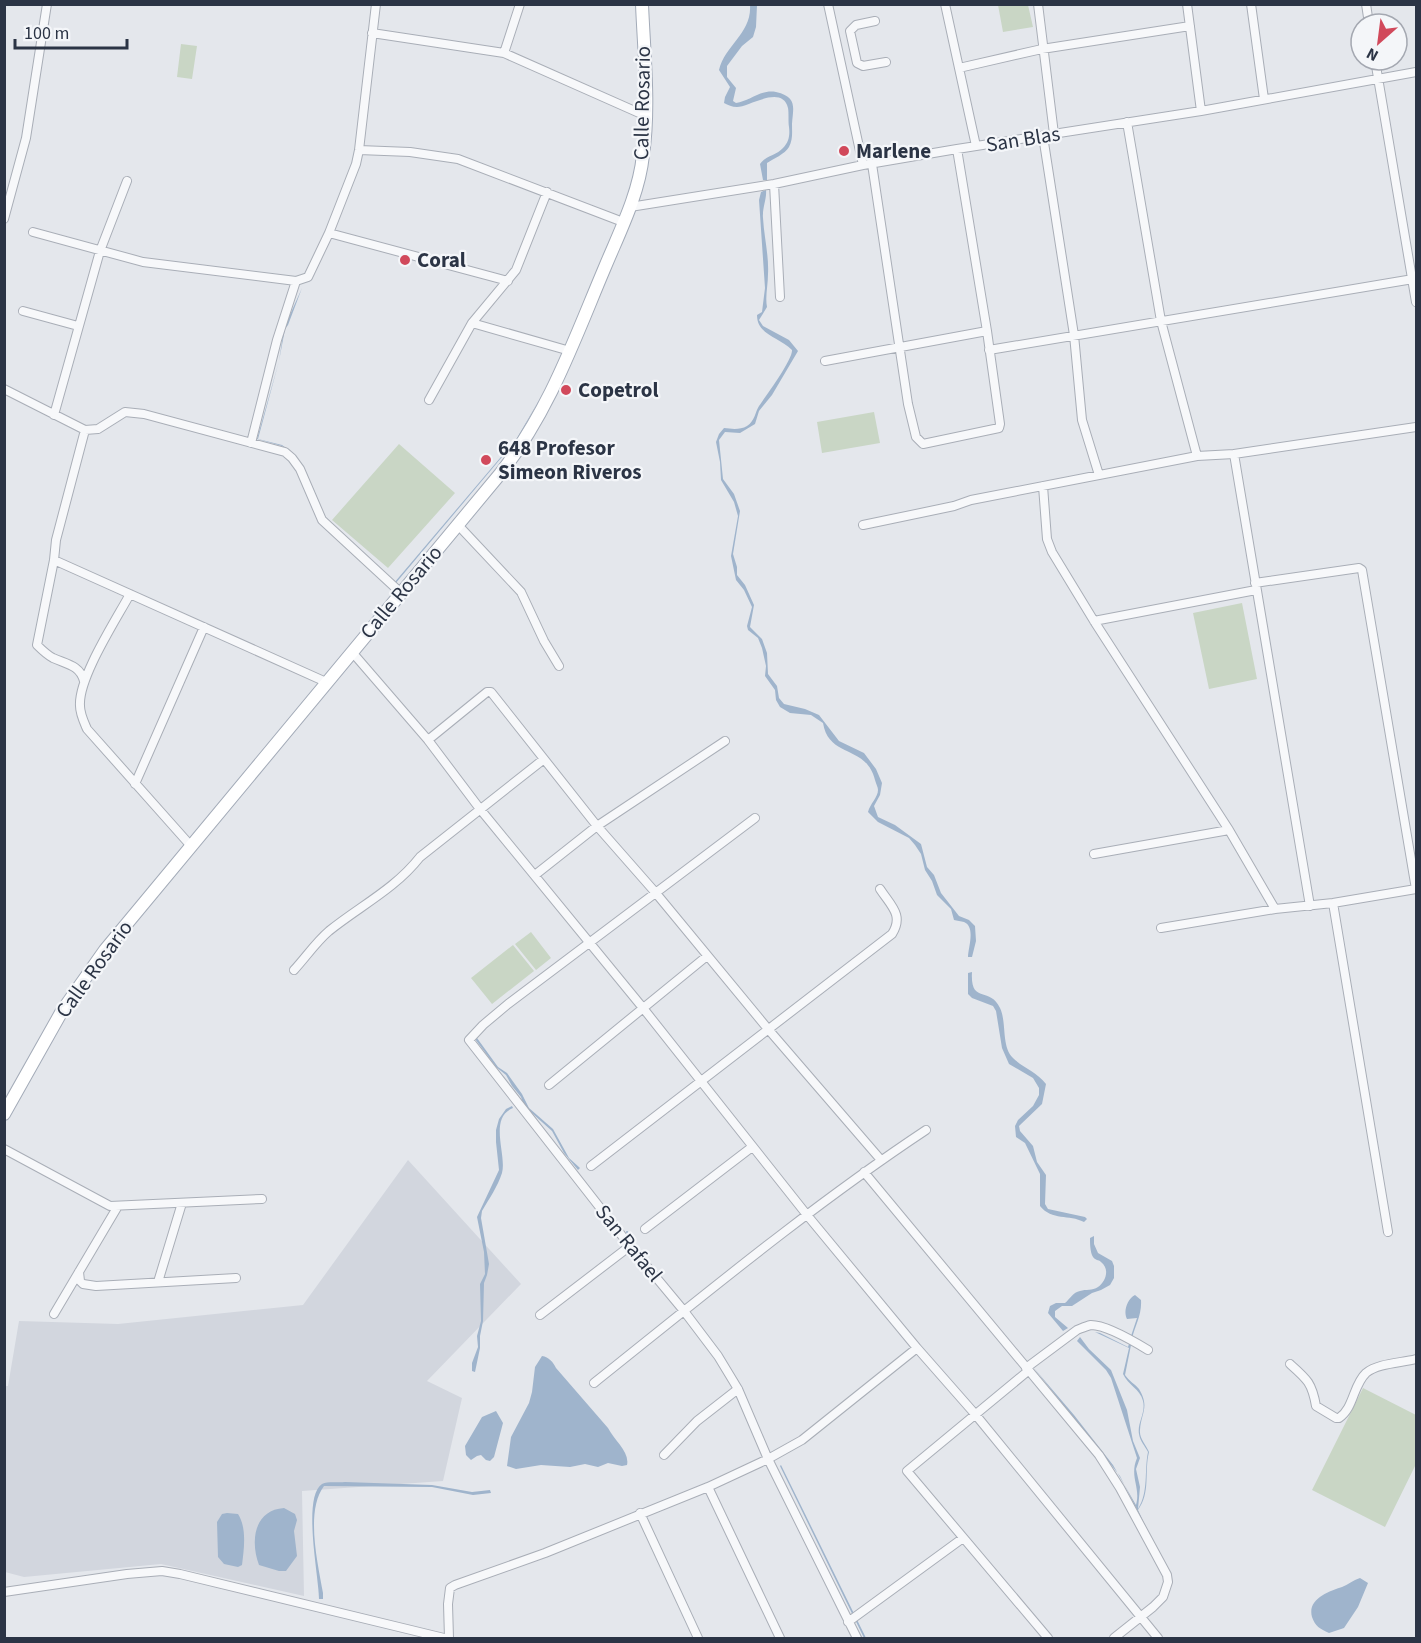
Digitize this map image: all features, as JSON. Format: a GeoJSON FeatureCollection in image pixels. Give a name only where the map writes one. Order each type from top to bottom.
{"type":"FeatureCollection","features":[{"type":"Feature","properties":{"kind":"main road","name":"Calle Rosario"},"geometry":{"type":"LineString","coordinates":[[6,1108],[84,977],[458,525],[526,439],[546,404],[570,351],[630,207],[643,158],[646,116],[642,4]]}},
{"type":"Feature","properties":{"kind":"street"},"geometry":{"type":"LineString","coordinates":[[4,219],[26,138],[47,4]]}},
{"type":"Feature","properties":{"kind":"street"},"geometry":{"type":"LineString","coordinates":[[33,232],[143,262],[296,281],[304,279],[312,273],[356,164],[375,4]]}},
{"type":"Feature","properties":{"kind":"street"},"geometry":{"type":"LineString","coordinates":[[504,53],[520,4]]}},
{"type":"Feature","properties":{"kind":"street"},"geometry":{"type":"LineString","coordinates":[[828,4],[837,49],[868,164],[908,404],[916,437],[923,444],[999,428],[1000,424],[957,149]]}},
{"type":"Feature","properties":{"kind":"street"},"geometry":{"type":"LineString","coordinates":[[945,4],[976,146]]}},
{"type":"Feature","properties":{"kind":"street"},"geometry":{"type":"LineString","coordinates":[[1038,4],[1054,134]]}},
{"type":"Feature","properties":{"kind":"street"},"geometry":{"type":"LineString","coordinates":[[1187,4],[1201,111]]}},
{"type":"Feature","properties":{"kind":"street"},"geometry":{"type":"LineString","coordinates":[[1251,4],[1264,99]]}},
{"type":"Feature","properties":{"kind":"street"},"geometry":{"type":"LineString","coordinates":[[874,21],[851,28],[850,36],[859,65],[886,62]]}},
{"type":"Feature","properties":{"kind":"street"},"geometry":{"type":"LineString","coordinates":[[960,68],[1042,49],[1190,26]]}},
{"type":"Feature","properties":{"kind":"street"},"geometry":{"type":"LineString","coordinates":[[372,33],[504,53],[646,116]]}},
{"type":"Feature","properties":{"kind":"street"},"geometry":{"type":"LineString","coordinates":[[837,49],[854,47]]}},
{"type":"Feature","properties":{"kind":"street"},"geometry":{"type":"LineString","coordinates":[[1377,72],[1416,302]]}},
{"type":"Feature","properties":{"kind":"street","name":"San Blas"},"geometry":{"type":"LineString","coordinates":[[630,207],[774,184],[868,164],[1201,111],[1416,72]]}},
{"type":"Feature","properties":{"kind":"street"},"geometry":{"type":"LineString","coordinates":[[1127,122],[1161,321],[1197,456]]}},
{"type":"Feature","properties":{"kind":"street"},"geometry":{"type":"LineString","coordinates":[[1042,136],[1074,335],[1082,420],[1099,475]]}},
{"type":"Feature","properties":{"kind":"street"},"geometry":{"type":"LineString","coordinates":[[359,150],[410,152],[458,159],[623,222]]}},
{"type":"Feature","properties":{"kind":"street"},"geometry":{"type":"LineString","coordinates":[[54,415],[100,251],[127,180]]}},
{"type":"Feature","properties":{"kind":"street"},"geometry":{"type":"LineString","coordinates":[[774,184],[780,297]]}},
{"type":"Feature","properties":{"kind":"street"},"geometry":{"type":"LineString","coordinates":[[429,400],[472,322],[516,270],[547,192]]}},
{"type":"Feature","properties":{"kind":"street"},"geometry":{"type":"LineString","coordinates":[[329,233],[508,281]]}},
{"type":"Feature","properties":{"kind":"street"},"geometry":{"type":"LineString","coordinates":[[989,350],[1413,279]]}},
{"type":"Feature","properties":{"kind":"street"},"geometry":{"type":"LineString","coordinates":[[251,443],[277,340],[296,281]]}},
{"type":"Feature","properties":{"kind":"street"},"geometry":{"type":"LineString","coordinates":[[23,311],[78,326]]}},
{"type":"Feature","properties":{"kind":"street"},"geometry":{"type":"LineString","coordinates":[[472,322],[570,351]]}},
{"type":"Feature","properties":{"kind":"street"},"geometry":{"type":"LineString","coordinates":[[825,361],[987,331]]}},
{"type":"Feature","properties":{"kind":"street"},"geometry":{"type":"LineString","coordinates":[[4,389],[85,430],[98,429],[125,412],[275,448],[292,458],[309,487],[322,520],[401,593]]}},
{"type":"Feature","properties":{"kind":"street"},"geometry":{"type":"LineString","coordinates":[[863,525],[1197,456],[1234,454],[1416,427]]}},
{"type":"Feature","properties":{"kind":"street"},"geometry":{"type":"LineString","coordinates":[[84,681],[82,674],[76,668],[50,656],[37,645],[56,540],[85,430]]}},
{"type":"Feature","properties":{"kind":"street"},"geometry":{"type":"LineString","coordinates":[[1234,454],[1310,906]]}},
{"type":"Feature","properties":{"kind":"street"},"geometry":{"type":"LineString","coordinates":[[1043,486],[1047,539],[1052,552],[1229,830],[1275,909]]}},
{"type":"Feature","properties":{"kind":"street"},"geometry":{"type":"LineString","coordinates":[[458,525],[521,592],[544,641],[559,666]]}},
{"type":"Feature","properties":{"kind":"street"},"geometry":{"type":"LineString","coordinates":[[54,560],[326,682]]}},
{"type":"Feature","properties":{"kind":"street"},"geometry":{"type":"LineString","coordinates":[[1094,621],[1255,586],[1359,568],[1362,570],[1416,889],[1161,928]]}},
{"type":"Feature","properties":{"kind":"street"},"geometry":{"type":"LineString","coordinates":[[130,594],[84,681],[80,705],[84,722],[135,784],[191,846]]}},
{"type":"Feature","properties":{"kind":"street"},"geometry":{"type":"LineString","coordinates":[[135,784],[204,627]]}},
{"type":"Feature","properties":{"kind":"street"},"geometry":{"type":"LineString","coordinates":[[352,652],[428,740],[480,809],[643,1008],[807,1215],[975,1414],[1158,1638]]}},
{"type":"Feature","properties":{"kind":"street"},"geometry":{"type":"LineString","coordinates":[[428,740],[489,691],[597,826],[881,1160]]}},
{"type":"Feature","properties":{"kind":"street"},"geometry":{"type":"LineString","coordinates":[[535,875],[597,826],[725,741]]}},
{"type":"Feature","properties":{"kind":"street"},"geometry":{"type":"LineString","coordinates":[[294,970],[326,934],[392,886],[420,856],[544,759]]}},
{"type":"Feature","properties":{"kind":"street"},"geometry":{"type":"LineString","coordinates":[[588,943],[755,818]]}},
{"type":"Feature","properties":{"kind":"street"},"geometry":{"type":"LineString","coordinates":[[1094,854],[1229,830]]}},
{"type":"Feature","properties":{"kind":"street"},"geometry":{"type":"LineString","coordinates":[[591,1166],[891,934],[897,925],[898,918],[880,889]]}},
{"type":"Feature","properties":{"kind":"street"},"geometry":{"type":"LineString","coordinates":[[1333,903],[1388,1232]]}},
{"type":"Feature","properties":{"kind":"street","name":"San Rafael"},"geometry":{"type":"LineString","coordinates":[[588,943],[508,1004],[469,1040],[718,1356],[738,1389],[768,1459],[856,1638]]}},
{"type":"Feature","properties":{"kind":"street"},"geometry":{"type":"LineString","coordinates":[[549,1085],[707,956]]}},
{"type":"Feature","properties":{"kind":"street"},"geometry":{"type":"LineString","coordinates":[[594,1383],[807,1215],[881,1160],[926,1131]]}},
{"type":"Feature","properties":{"kind":"street"},"geometry":{"type":"LineString","coordinates":[[645,1229],[752,1147]]}},
{"type":"Feature","properties":{"kind":"street"},"geometry":{"type":"LineString","coordinates":[[4,1149],[105,1205],[261,1199]]}},
{"type":"Feature","properties":{"kind":"street"},"geometry":{"type":"LineString","coordinates":[[864,1172],[1099,1455],[1120,1488],[1167,1575],[1163,1597],[1114,1638]]}},
{"type":"Feature","properties":{"kind":"street"},"geometry":{"type":"LineString","coordinates":[[158,1282],[182,1203]]}},
{"type":"Feature","properties":{"kind":"street"},"geometry":{"type":"LineString","coordinates":[[54,1314],[118,1206]]}},
{"type":"Feature","properties":{"kind":"street"},"geometry":{"type":"LineString","coordinates":[[540,1315],[630,1246]]}},
{"type":"Feature","properties":{"kind":"street"},"geometry":{"type":"LineString","coordinates":[[79,1272],[80,1281],[89,1285],[236,1278]]}},
{"type":"Feature","properties":{"kind":"street"},"geometry":{"type":"LineString","coordinates":[[1048,1638],[907,1471],[1027,1369],[1077,1330],[1093,1325],[1149,1350]]}},
{"type":"Feature","properties":{"kind":"street"},"geometry":{"type":"LineString","coordinates":[[449,1638],[448,1596],[450,1588],[545,1553],[708,1487],[768,1459],[802,1440],[917,1348]]}},
{"type":"Feature","properties":{"kind":"street"},"geometry":{"type":"LineString","coordinates":[[1290,1364],[1313,1389],[1316,1406],[1340,1418],[1367,1372],[1416,1359]]}},
{"type":"Feature","properties":{"kind":"street"},"geometry":{"type":"LineString","coordinates":[[664,1455],[697,1421],[738,1389]]}},
{"type":"Feature","properties":{"kind":"street"},"geometry":{"type":"LineString","coordinates":[[708,1487],[780,1638]]}},
{"type":"Feature","properties":{"kind":"street"},"geometry":{"type":"LineString","coordinates":[[640,1513],[698,1638]]}},
{"type":"Feature","properties":{"kind":"street"},"geometry":{"type":"LineString","coordinates":[[848,1622],[963,1538]]}},
{"type":"Feature","properties":{"kind":"street"},"geometry":{"type":"LineString","coordinates":[[4,1592],[162,1571],[444,1638]]}},
{"type":"Feature","properties":{"kind":"shaded area"},"geometry":{"type":"Polygon","coordinates":[[[408,1160],[521,1284],[427,1381],[462,1398],[443,1481],[302,1491],[304,1596],[161,1564],[24,1577],[5,1572],[4,1386],[8,1386],[19,1321],[118,1324],[303,1305],[408,1160]]]}},
{"type":"Feature","properties":{"kind":"green space"},"geometry":{"type":"Polygon","coordinates":[[[998,5],[1028,5],[1033,27],[1003,32],[998,5]]]}},
{"type":"Feature","properties":{"kind":"green space"},"geometry":{"type":"Polygon","coordinates":[[[181,44],[197,46],[192,79],[177,77],[181,44]]]}},
{"type":"Feature","properties":{"kind":"green space"},"geometry":{"type":"Polygon","coordinates":[[[874,412],[880,443],[822,453],[817,422],[874,412]]]}},
{"type":"Feature","properties":{"kind":"green space"},"geometry":{"type":"Polygon","coordinates":[[[399,444],[455,493],[388,568],[332,520],[399,444]]]}},
{"type":"Feature","properties":{"kind":"green space"},"geometry":{"type":"Polygon","coordinates":[[[1242,603],[1257,679],[1209,689],[1193,613],[1242,603]]]}},
{"type":"Feature","properties":{"kind":"green space"},"geometry":{"type":"Polygon","coordinates":[[[531,932],[551,958],[536,970],[515,944],[531,932]]]}},
{"type":"Feature","properties":{"kind":"green space"},"geometry":{"type":"Polygon","coordinates":[[[513,945],[534,971],[492,1004],[471,978],[513,945]]]}},
{"type":"Feature","properties":{"kind":"green space"},"geometry":{"type":"Polygon","coordinates":[[[1363,1388],[1416,1415],[1416,1464],[1385,1527],[1312,1490],[1363,1388]]]}},
{"type":"Feature","properties":{"kind":"water"},"geometry":{"type":"Polygon","coordinates":[[[750,5],[757,5],[753,37],[742,46],[727,66],[727,77],[736,88],[733,101],[741,102],[765,92],[776,92],[788,97],[793,104],[792,136],[789,147],[767,163],[767,180],[763,180],[760,164],[780,150],[789,138],[788,108],[785,101],[772,97],[737,107],[724,103],[730,87],[719,70],[722,61],[747,23],[750,5]]]}},
{"type":"Feature","properties":{"kind":"water"},"geometry":{"type":"Polygon","coordinates":[[[766,190],[763,215],[768,267],[767,307],[759,320],[763,326],[789,340],[798,351],[772,395],[759,411],[755,424],[740,433],[725,432],[719,440],[723,479],[734,494],[740,511],[733,554],[737,575],[745,585],[754,605],[750,627],[762,639],[767,653],[768,674],[777,686],[779,698],[784,704],[819,715],[839,741],[864,753],[876,769],[882,783],[880,795],[874,806],[878,817],[895,825],[921,844],[927,867],[934,875],[941,893],[959,916],[969,920],[975,926],[976,941],[972,957],[968,957],[970,928],[964,922],[954,920],[951,909],[937,895],[925,870],[921,854],[915,845],[909,838],[878,822],[868,812],[878,790],[870,769],[864,761],[832,742],[823,723],[811,715],[790,713],[780,707],[776,700],[775,690],[765,676],[766,666],[758,638],[748,630],[752,607],[736,580],[731,556],[738,516],[734,502],[721,480],[716,442],[724,428],[742,428],[752,422],[759,406],[788,361],[792,350],[765,331],[758,322],[757,315],[762,312],[765,288],[759,200],[761,192],[766,190]]]}},
{"type":"Feature","properties":{"kind":"water"},"geometry":{"type":"Polygon","coordinates":[[[302,288],[285,329],[279,361],[284,328],[302,288]]]}},
{"type":"Feature","properties":{"kind":"water"},"geometry":{"type":"Polygon","coordinates":[[[279,361],[258,439],[282,445],[294,454],[314,490],[325,519],[394,583],[517,438],[542,395],[518,438],[395,584],[325,520],[313,490],[293,454],[282,446],[257,439],[279,361]]]}},
{"type":"Feature","properties":{"kind":"water"},"geometry":{"type":"Polygon","coordinates":[[[972,972],[972,982],[977,992],[996,1001],[1000,1008],[1009,1053],[1046,1084],[1042,1104],[1019,1126],[1020,1131],[1033,1146],[1037,1162],[1046,1175],[1045,1204],[1048,1209],[1085,1217],[1087,1219],[1084,1222],[1055,1216],[1040,1206],[1040,1174],[1025,1143],[1016,1137],[1015,1126],[1033,1106],[1039,1095],[1039,1088],[1033,1078],[1009,1064],[1002,1048],[996,1011],[993,1006],[972,998],[968,994],[968,973],[972,972]]]}},
{"type":"Feature","properties":{"kind":"water"},"geometry":{"type":"Polygon","coordinates":[[[477,1038],[498,1067],[507,1073],[529,1108],[553,1129],[569,1158],[580,1168],[578,1170],[564,1153],[552,1131],[524,1106],[521,1097],[506,1075],[496,1067],[475,1039],[477,1038]]]}},
{"type":"Feature","properties":{"kind":"water"},"geometry":{"type":"Polygon","coordinates":[[[512,1106],[513,1108],[501,1120],[502,1173],[482,1211],[481,1218],[489,1264],[484,1283],[483,1321],[475,1372],[472,1371],[472,1363],[478,1347],[477,1336],[481,1321],[480,1284],[485,1274],[484,1252],[477,1217],[499,1170],[496,1130],[499,1119],[506,1109],[512,1106]]]}},
{"type":"Feature","properties":{"kind":"water"},"geometry":{"type":"Polygon","coordinates":[[[1094,1236],[1094,1244],[1098,1253],[1112,1261],[1114,1278],[1110,1285],[1072,1306],[1062,1306],[1055,1311],[1055,1317],[1068,1328],[1063,1331],[1048,1313],[1050,1306],[1065,1303],[1078,1292],[1096,1288],[1105,1278],[1104,1265],[1091,1253],[1090,1238],[1094,1236]]]}},
{"type":"Feature","properties":{"kind":"water"},"geometry":{"type":"Polygon","coordinates":[[[1135,1295],[1141,1300],[1141,1305],[1132,1339],[1098,1321],[1131,1336],[1137,1318],[1127,1319],[1126,1309],[1130,1299],[1135,1295]]]}},
{"type":"Feature","properties":{"kind":"water"},"geometry":{"type":"Polygon","coordinates":[[[1095,1332],[1128,1347],[1129,1344],[1131,1345],[1125,1375],[1139,1389],[1144,1401],[1140,1433],[1149,1452],[1146,1489],[1142,1503],[1138,1510],[1151,1538],[1124,1485],[1136,1505],[1134,1471],[1137,1458],[1111,1378],[1077,1341],[1080,1337],[1111,1370],[1127,1410],[1133,1441],[1140,1458],[1136,1469],[1140,1487],[1138,1509],[1144,1495],[1148,1452],[1139,1434],[1143,1401],[1123,1374],[1129,1348],[1095,1332]]]}},
{"type":"Feature","properties":{"kind":"water"},"geometry":{"type":"Polygon","coordinates":[[[542,1356],[552,1362],[608,1428],[624,1451],[627,1465],[608,1463],[598,1467],[585,1464],[570,1467],[541,1465],[516,1469],[507,1466],[511,1437],[529,1403],[535,1367],[542,1356]]]}},
{"type":"Feature","properties":{"kind":"water"},"geometry":{"type":"Polygon","coordinates":[[[1033,1367],[1074,1415],[1118,1473],[1033,1367]]]}},
{"type":"Feature","properties":{"kind":"water"},"geometry":{"type":"Polygon","coordinates":[[[496,1411],[503,1423],[494,1457],[490,1461],[481,1455],[471,1460],[466,1455],[465,1446],[482,1417],[496,1411]]]}},
{"type":"Feature","properties":{"kind":"water"},"geometry":{"type":"Polygon","coordinates":[[[781,1465],[866,1638],[864,1638],[781,1465]]]}},
{"type":"Feature","properties":{"kind":"water"},"geometry":{"type":"Polygon","coordinates":[[[345,1482],[432,1485],[472,1492],[490,1490],[491,1493],[473,1495],[432,1487],[324,1486],[318,1497],[314,1523],[314,1538],[323,1593],[323,1599],[319,1599],[313,1538],[313,1504],[316,1492],[322,1484],[345,1482]]]}},
{"type":"Feature","properties":{"kind":"water"},"geometry":{"type":"Polygon","coordinates":[[[284,1508],[295,1514],[297,1520],[294,1531],[297,1556],[286,1571],[279,1571],[259,1565],[255,1537],[257,1528],[266,1514],[284,1508]]]}},
{"type":"Feature","properties":{"kind":"water"},"geometry":{"type":"Polygon","coordinates":[[[222,1514],[238,1514],[243,1526],[243,1559],[242,1565],[238,1567],[224,1564],[218,1557],[217,1522],[222,1514]]]}},
{"type":"Feature","properties":{"kind":"water"},"geometry":{"type":"Polygon","coordinates":[[[1360,1578],[1368,1583],[1358,1607],[1344,1628],[1329,1633],[1318,1627],[1311,1611],[1316,1601],[1325,1594],[1360,1578]]]}},
{"type":"Feature","properties":{"kind":"waterway"},"geometry":{"type":"LineString","coordinates":[[627,1232],[632,1238]]}},
{"type":"Feature","properties":{"kind":"place","name":"Marlene"},"geometry":{"type":"Point","coordinates":[844,151]}},
{"type":"Feature","properties":{"kind":"place","name":"Coral"},"geometry":{"type":"Point","coordinates":[405,260]}},
{"type":"Feature","properties":{"kind":"place","name":"Copetrol"},"geometry":{"type":"Point","coordinates":[566,390]}},
{"type":"Feature","properties":{"kind":"place","name":"648 Profesor Simeon Riveros"},"geometry":{"type":"Point","coordinates":[486,460]}}]}
